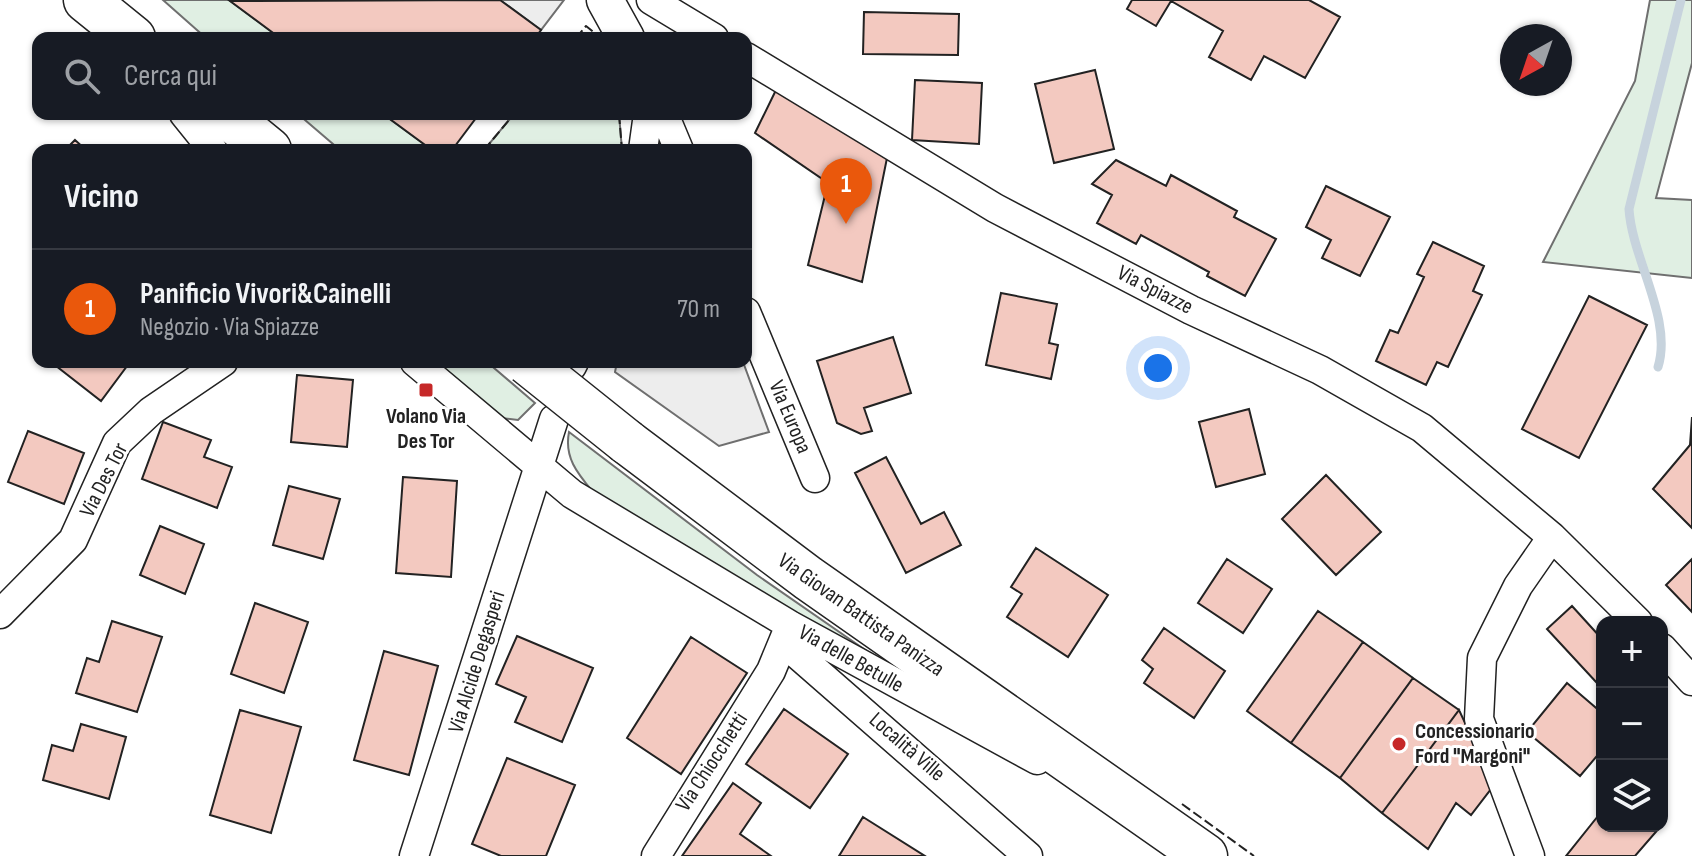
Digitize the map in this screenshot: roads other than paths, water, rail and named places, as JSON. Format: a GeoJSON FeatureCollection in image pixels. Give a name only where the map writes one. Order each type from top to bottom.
{"type":"FeatureCollection","features":[{"type":"Feature","properties":{"kind":"main road"},"geometry":{"type":"LineString","coordinates":[[86,0],[126,32]]}},
{"type":"Feature","properties":{"kind":"main road"},"geometry":{"type":"LineString","coordinates":[[232,120],[262,144]]}},
{"type":"Feature","properties":{"kind":"main road","name":"Via Giovan Battista Panizza"},"geometry":{"type":"LineString","coordinates":[[534,368],[795,569],[1190,846]]}},
{"type":"Feature","properties":{"kind":"street"},"geometry":{"type":"LineString","coordinates":[[121,0],[138,32]]}},
{"type":"Feature","properties":{"kind":"street"},"geometry":{"type":"LineString","coordinates":[[605,0],[623,32]]}},
{"type":"Feature","properties":{"kind":"street"},"geometry":{"type":"LineString","coordinates":[[654,1],[704,32]]}},
{"type":"Feature","properties":{"kind":"street","name":"Via Spiazze"},"geometry":{"type":"LineString","coordinates":[[752,61],[995,208],[1191,310],[1320,370],[1422,428],[1552,537],[1632,616]]}},
{"type":"Feature","properties":{"kind":"street"},"geometry":{"type":"LineString","coordinates":[[189,120],[208,144]]}},
{"type":"Feature","properties":{"kind":"street"},"geometry":{"type":"LineString","coordinates":[[644,144],[647,120]]}},
{"type":"Feature","properties":{"kind":"street"},"geometry":{"type":"LineString","coordinates":[[666,120],[676,144]]}},
{"type":"Feature","properties":{"kind":"street","name":"Via Europa"},"geometry":{"type":"LineString","coordinates":[[752,326],[815,478]]}},
{"type":"Feature","properties":{"kind":"street","name":"Via Des Tor"},"geometry":{"type":"LineString","coordinates":[[0,614],[73,540],[117,443],[151,411],[214,368]]}},
{"type":"Feature","properties":{"kind":"street","name":"Via delle Betulle"},"geometry":{"type":"LineString","coordinates":[[422,368],[537,467],[786,633],[1190,846]]}},
{"type":"Feature","properties":{"kind":"street","name":"Via Alcide Degasperi"},"geometry":{"type":"LineString","coordinates":[[414,856],[554,419]]}},
{"type":"Feature","properties":{"kind":"street"},"geometry":{"type":"LineString","coordinates":[[1530,856],[1479,719],[1482,658],[1518,586],[1552,537]]}},
{"type":"Feature","properties":{"kind":"street","name":"Via Chiocchetti"},"geometry":{"type":"LineString","coordinates":[[656,856],[672,825],[771,671],[786,633]]}},
{"type":"Feature","properties":{"kind":"street","name":"Località Ville"},"geometry":{"type":"LineString","coordinates":[[786,633],[1028,856]]}},
{"type":"Feature","properties":{"kind":"street"},"geometry":{"type":"LineString","coordinates":[[1668,655],[1692,681]]}},
{"type":"Feature","properties":{"kind":"waterway"},"geometry":{"type":"LineString","coordinates":[[1658,367],[1660,329],[1629,209],[1681,0]]}},
{"type":"Feature","properties":{"kind":"place","name":"Panificio Vivori&Cainelli"},"geometry":{"type":"Point","coordinates":[846,224]}},
{"type":"Feature","properties":{"kind":"place","name":"Volano Via Des Tor"},"geometry":{"type":"Point","coordinates":[426,390]}},
{"type":"Feature","properties":{"kind":"place","name":"Concessionario Ford \"Margoni\""},"geometry":{"type":"Point","coordinates":[1399,744]}}]}
